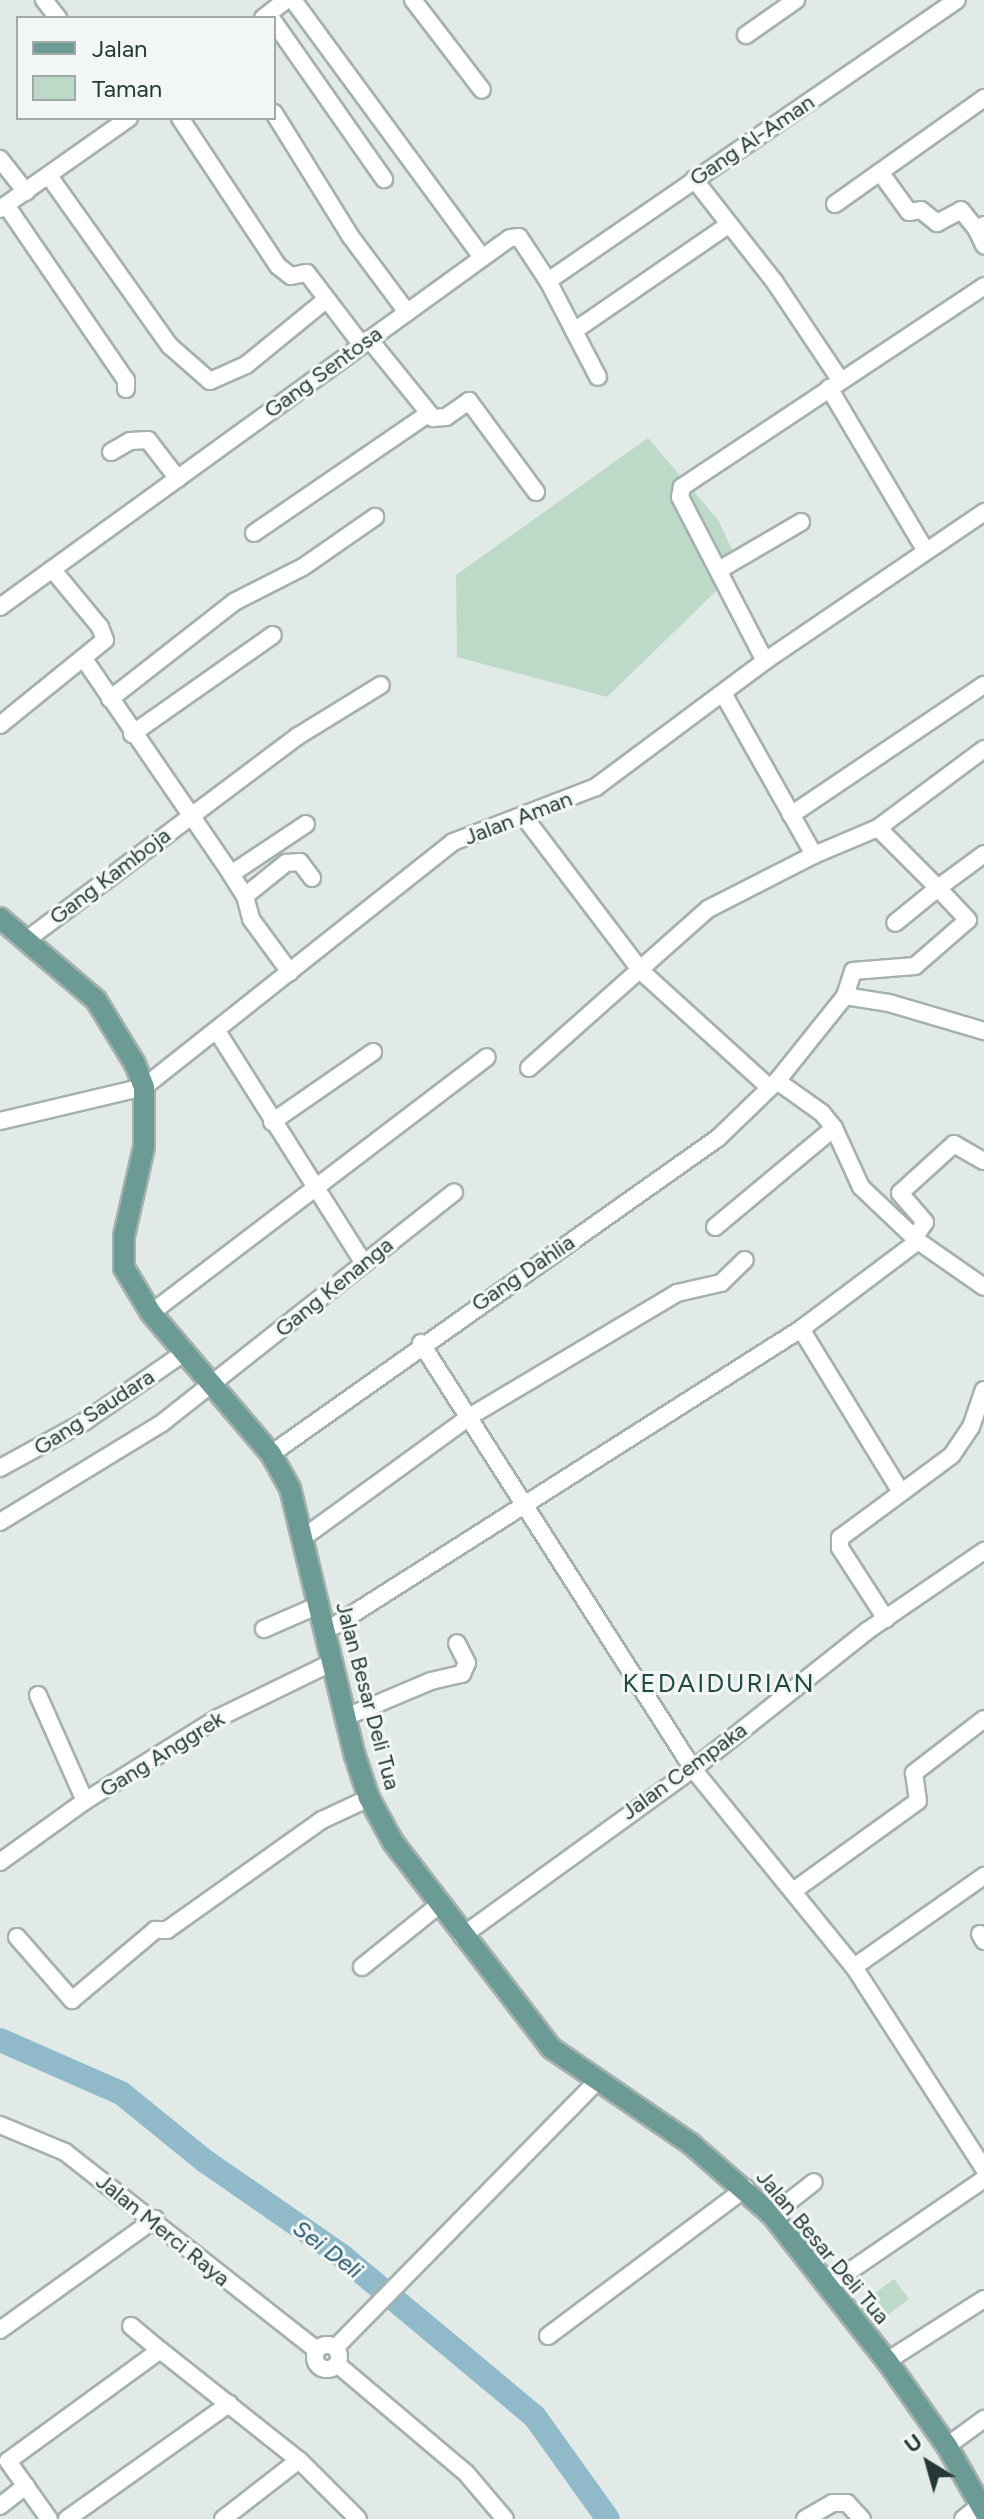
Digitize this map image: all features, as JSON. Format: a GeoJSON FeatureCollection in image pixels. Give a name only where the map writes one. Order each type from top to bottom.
{"type":"FeatureCollection","features":[{"type":"Feature","properties":{"kind":"main road","name":"Jalan Besar Deli Tua"},"geometry":{"type":"LineString","coordinates":[[2,923],[29,938],[96,1000],[144,1087],[144,1147],[123,1257],[127,1277],[151,1313],[271,1454],[290,1488],[369,1798],[393,1842],[462,1936],[551,2048],[746,2188],[772,2215],[887,2361],[947,2446],[982,2508]]}},
{"type":"Feature","properties":{"kind":"street"},"geometry":{"type":"LineString","coordinates":[[44,0],[56,16]]}},
{"type":"Feature","properties":{"kind":"street"},"geometry":{"type":"LineString","coordinates":[[271,16],[286,0]]}},
{"type":"Feature","properties":{"kind":"street"},"geometry":{"type":"LineString","coordinates":[[293,0],[481,256]]}},
{"type":"Feature","properties":{"kind":"street"},"geometry":{"type":"LineString","coordinates":[[413,0],[482,90]]}},
{"type":"Feature","properties":{"kind":"street"},"geometry":{"type":"LineString","coordinates":[[746,35],[796,0]]}},
{"type":"Feature","properties":{"kind":"street","name":"Gang Al-Aman"},"geometry":{"type":"LineString","coordinates":[[548,281],[957,0]]}},
{"type":"Feature","properties":{"kind":"street"},"geometry":{"type":"LineString","coordinates":[[276,28],[384,179]]}},
{"type":"Feature","properties":{"kind":"street"},"geometry":{"type":"LineString","coordinates":[[835,204],[984,98]]}},
{"type":"Feature","properties":{"kind":"street"},"geometry":{"type":"LineString","coordinates":[[276,116],[351,237],[407,312]]}},
{"type":"Feature","properties":{"kind":"street"},"geometry":{"type":"LineString","coordinates":[[126,120],[3,207],[126,380],[126,389]]}},
{"type":"Feature","properties":{"kind":"street"},"geometry":{"type":"LineString","coordinates":[[181,120],[278,266],[291,276],[307,273],[428,414],[446,417],[467,400],[536,492]]}},
{"type":"Feature","properties":{"kind":"street"},"geometry":{"type":"LineString","coordinates":[[0,159],[26,192]]}},
{"type":"Feature","properties":{"kind":"street"},"geometry":{"type":"LineString","coordinates":[[880,172],[909,212],[921,210],[937,223],[961,210],[982,233]]}},
{"type":"Feature","properties":{"kind":"street"},"geometry":{"type":"LineString","coordinates":[[49,176],[170,346],[210,381],[246,365],[327,299]]}},
{"type":"Feature","properties":{"kind":"street"},"geometry":{"type":"LineString","coordinates":[[694,179],[727,226],[774,281],[835,384],[925,550]]}},
{"type":"Feature","properties":{"kind":"street"},"geometry":{"type":"LineString","coordinates":[[574,331],[727,226]]}},
{"type":"Feature","properties":{"kind":"street","name":"Gang Sentosa"},"geometry":{"type":"LineString","coordinates":[[0,607],[481,256],[519,237],[548,281],[598,377]]}},
{"type":"Feature","properties":{"kind":"street"},"geometry":{"type":"LineString","coordinates":[[765,661],[680,497],[682,487],[984,286]]}},
{"type":"Feature","properties":{"kind":"street"},"geometry":{"type":"LineString","coordinates":[[254,533],[428,414]]}},
{"type":"Feature","properties":{"kind":"street"},"geometry":{"type":"LineString","coordinates":[[111,452],[130,441],[148,440],[178,479]]}},
{"type":"Feature","properties":{"kind":"street","name":"Jalan Aman"},"geometry":{"type":"LineString","coordinates":[[144,1087],[453,842],[490,824],[525,818],[596,787],[724,695],[765,661],[984,512]]}},
{"type":"Feature","properties":{"kind":"street"},"geometry":{"type":"LineString","coordinates":[[110,699],[234,602],[303,567],[375,517]]}},
{"type":"Feature","properties":{"kind":"street"},"geometry":{"type":"LineString","coordinates":[[719,570],[801,522]]}},
{"type":"Feature","properties":{"kind":"street"},"geometry":{"type":"LineString","coordinates":[[0,725],[84,659],[105,636],[52,569]]}},
{"type":"Feature","properties":{"kind":"street"},"geometry":{"type":"LineString","coordinates":[[132,734],[273,635]]}},
{"type":"Feature","properties":{"kind":"street"},"geometry":{"type":"LineString","coordinates":[[84,659],[132,734],[231,874],[245,896],[251,919],[290,972]]}},
{"type":"Feature","properties":{"kind":"street","name":"Gang Kamboja"},"geometry":{"type":"LineString","coordinates":[[29,938],[298,736],[381,685]]}},
{"type":"Feature","properties":{"kind":"street"},"geometry":{"type":"LineString","coordinates":[[791,815],[984,685]]}},
{"type":"Feature","properties":{"kind":"street"},"geometry":{"type":"LineString","coordinates":[[724,695],[814,855]]}},
{"type":"Feature","properties":{"kind":"street"},"geometry":{"type":"LineString","coordinates":[[529,1068],[642,972],[674,936],[708,909],[814,855],[878,828],[984,749]]}},
{"type":"Feature","properties":{"kind":"street"},"geometry":{"type":"LineString","coordinates":[[525,818],[642,972],[773,1084],[834,1128],[861,1187],[916,1240],[984,1287]]}},
{"type":"Feature","properties":{"kind":"street"},"geometry":{"type":"LineString","coordinates":[[231,874],[306,824]]}},
{"type":"Feature","properties":{"kind":"street"},"geometry":{"type":"LineString","coordinates":[[878,828],[938,888]]}},
{"type":"Feature","properties":{"kind":"street"},"geometry":{"type":"LineString","coordinates":[[895,923],[984,854]]}},
{"type":"Feature","properties":{"kind":"street"},"geometry":{"type":"LineString","coordinates":[[245,896],[286,863],[300,862],[312,878]]}},
{"type":"Feature","properties":{"kind":"street","name":"Gang Dahlia"},"geometry":{"type":"LineString","coordinates":[[271,1454],[421,1343],[674,1172],[773,1084],[845,996],[854,970],[915,966],[966,925],[967,915],[938,888]]}},
{"type":"Feature","properties":{"kind":"street"},"geometry":{"type":"LineString","coordinates":[[845,996],[889,1003],[984,1031]]}},
{"type":"Feature","properties":{"kind":"street"},"geometry":{"type":"LineString","coordinates":[[217,1031],[312,1186],[363,1262]]}},
{"type":"Feature","properties":{"kind":"street"},"geometry":{"type":"LineString","coordinates":[[272,1122],[373,1052]]}},
{"type":"Feature","properties":{"kind":"street"},"geometry":{"type":"LineString","coordinates":[[151,1313],[312,1186],[487,1057]]}},
{"type":"Feature","properties":{"kind":"street"},"geometry":{"type":"LineString","coordinates":[[0,1121],[144,1087]]}},
{"type":"Feature","properties":{"kind":"street"},"geometry":{"type":"LineString","coordinates":[[715,1227],[834,1128]]}},
{"type":"Feature","properties":{"kind":"street"},"geometry":{"type":"LineString","coordinates":[[326,1631],[525,1500],[801,1329],[916,1240],[925,1222],[900,1193],[954,1144],[984,1161]]}},
{"type":"Feature","properties":{"kind":"street","name":"Gang Kenanga"},"geometry":{"type":"LineString","coordinates":[[0,1522],[118,1452],[214,1384],[454,1192]]}},
{"type":"Feature","properties":{"kind":"street"},"geometry":{"type":"LineString","coordinates":[[304,1537],[469,1417],[677,1293],[721,1283],[745,1260]]}},
{"type":"Feature","properties":{"kind":"street"},"geometry":{"type":"LineString","coordinates":[[801,1329],[901,1492]]}},
{"type":"Feature","properties":{"kind":"street"},"geometry":{"type":"LineString","coordinates":[[421,1343],[525,1500],[693,1769],[796,1889],[854,1967],[984,2169]]}},
{"type":"Feature","properties":{"kind":"street","name":"Gang Saudara"},"geometry":{"type":"LineString","coordinates":[[0,1468],[84,1422],[185,1352]]}},
{"type":"Feature","properties":{"kind":"street"},"geometry":{"type":"LineString","coordinates":[[886,1619],[838,1542],[957,1448],[984,1390]]}},
{"type":"Feature","properties":{"kind":"street","name":"Jalan Cempaka"},"geometry":{"type":"LineString","coordinates":[[462,1936],[693,1769],[886,1619],[984,1551]]}},
{"type":"Feature","properties":{"kind":"street"},"geometry":{"type":"LineString","coordinates":[[264,1629],[319,1605]]}},
{"type":"Feature","properties":{"kind":"street"},"geometry":{"type":"LineString","coordinates":[[346,1717],[431,1681],[462,1674],[467,1663],[457,1643]]}},
{"type":"Feature","properties":{"kind":"street","name":"Gang Anggrek"},"geometry":{"type":"LineString","coordinates":[[0,1862],[85,1801],[218,1718],[333,1662]]}},
{"type":"Feature","properties":{"kind":"street"},"geometry":{"type":"LineString","coordinates":[[38,1695],[85,1801]]}},
{"type":"Feature","properties":{"kind":"street"},"geometry":{"type":"LineString","coordinates":[[796,1889],[918,1801],[914,1773],[984,1719]]}},
{"type":"Feature","properties":{"kind":"street"},"geometry":{"type":"LineString","coordinates":[[17,1937],[72,2000],[155,1930],[167,1930],[322,1820],[369,1798]]}},
{"type":"Feature","properties":{"kind":"street"},"geometry":{"type":"LineString","coordinates":[[854,1967],[984,1876]]}},
{"type":"Feature","properties":{"kind":"street"},"geometry":{"type":"LineString","coordinates":[[362,1967],[440,1904]]}},
{"type":"Feature","properties":{"kind":"street"},"geometry":{"type":"LineString","coordinates":[[505,2519],[466,2473],[336,2356],[354,2329],[597,2081]]}},
{"type":"Feature","properties":{"kind":"street","name":"Jalan Merci Raya"},"geometry":{"type":"LineString","coordinates":[[0,2125],[65,2152],[155,2219],[258,2309],[317,2350],[321,2367],[336,2356]]}},
{"type":"Feature","properties":{"kind":"street"},"geometry":{"type":"LineString","coordinates":[[828,2286],[984,2179]]}},
{"type":"Feature","properties":{"kind":"street"},"geometry":{"type":"LineString","coordinates":[[772,2215],[814,2182]]}},
{"type":"Feature","properties":{"kind":"street"},"geometry":{"type":"LineString","coordinates":[[548,2336],[746,2188]]}},
{"type":"Feature","properties":{"kind":"street"},"geometry":{"type":"LineString","coordinates":[[0,2330],[155,2219]]}},
{"type":"Feature","properties":{"kind":"street"},"geometry":{"type":"LineString","coordinates":[[887,2361],[984,2299]]}},
{"type":"Feature","properties":{"kind":"street"},"geometry":{"type":"LineString","coordinates":[[131,2326],[299,2460],[359,2518]]}},
{"type":"Feature","properties":{"kind":"street"},"geometry":{"type":"LineString","coordinates":[[49,2519],[26,2486],[4,2464],[160,2350]]}},
{"type":"Feature","properties":{"kind":"street"},"geometry":{"type":"LineString","coordinates":[[67,2519],[229,2404]]}},
{"type":"Feature","properties":{"kind":"street"},"geometry":{"type":"LineString","coordinates":[[947,2446],[984,2419]]}},
{"type":"Feature","properties":{"kind":"street"},"geometry":{"type":"LineString","coordinates":[[223,2519],[299,2460]]}},
{"type":"Feature","properties":{"kind":"street"},"geometry":{"type":"LineString","coordinates":[[0,2506],[26,2486]]}},
{"type":"Feature","properties":{"kind":"street"},"geometry":{"type":"LineString","coordinates":[[805,2519],[833,2503],[847,2503],[862,2519]]}},
{"type":"Feature","properties":{"kind":"street"},"geometry":{"type":"LineString","coordinates":[[963,2519],[982,2508]]}},
{"type":"Feature","properties":{"kind":"green space"},"geometry":{"type":"Polygon","coordinates":[[[648,438],[719,521],[740,568],[607,697],[457,657],[456,575],[648,438]]]}},
{"type":"Feature","properties":{"kind":"green space"},"geometry":{"type":"Polygon","coordinates":[[[894,2279],[909,2299],[874,2325],[859,2305],[894,2279]]]}},
{"type":"Feature","properties":{"kind":"waterway","name":"Sei Deli"},"geometry":{"type":"LineString","coordinates":[[0,2040],[121,2093],[205,2161],[342,2256],[535,2417],[608,2519]]}},
{"type":"Feature","properties":{"kind":"district","name":"KEDAIDURIAN"},"geometry":{"type":"Point","coordinates":[719,1684]}}]}
